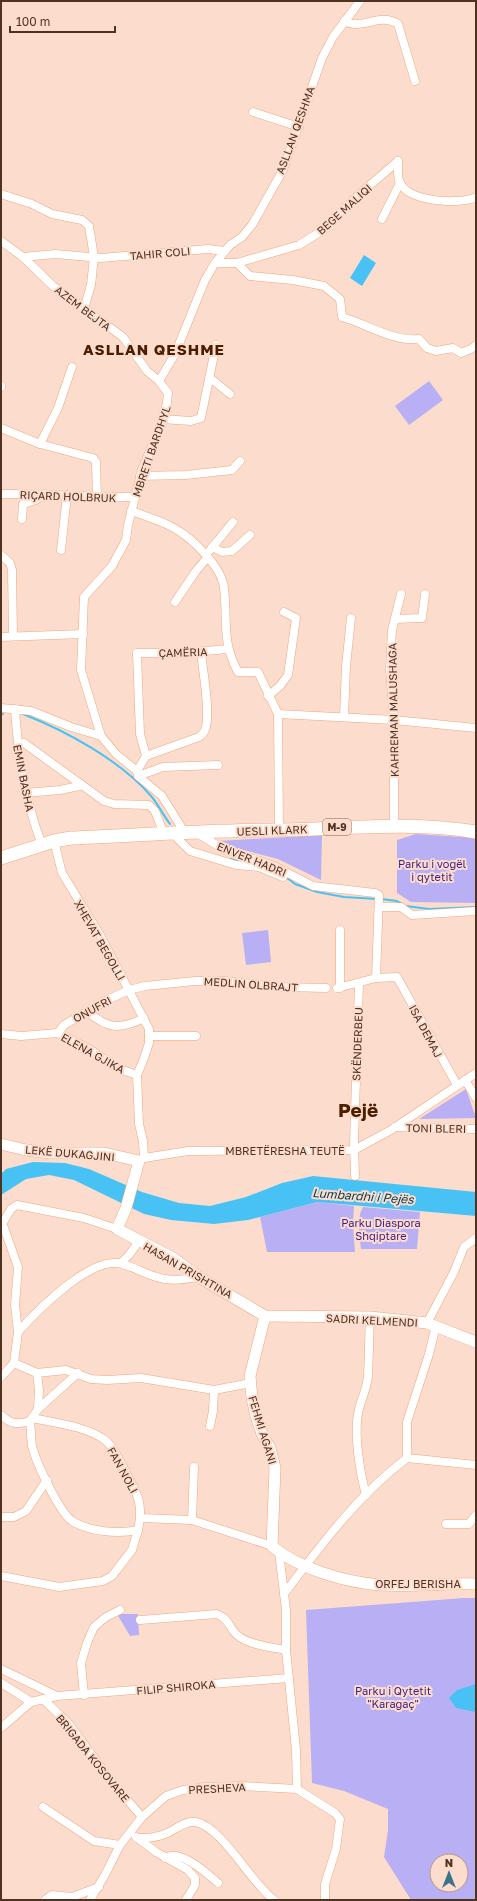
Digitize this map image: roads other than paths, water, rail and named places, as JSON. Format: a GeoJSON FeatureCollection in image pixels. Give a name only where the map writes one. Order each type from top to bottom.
{"type":"FeatureCollection","features":[{"type":"Feature","properties":{"kind":"main road","name":"UESLI KLARK"},"geometry":{"type":"LineString","coordinates":[[1,858],[48,843],[71,838],[394,827],[460,829],[476,832]]}},
{"type":"Feature","properties":{"kind":"street","name":"ASLLAN QESHMA"},"geometry":{"type":"LineString","coordinates":[[159,381],[175,354],[205,280],[215,263],[225,251],[242,237],[252,225],[282,170],[299,127],[322,58],[344,21],[360,1]]}},
{"type":"Feature","properties":{"kind":"street"},"geometry":{"type":"LineString","coordinates":[[344,21],[355,25],[386,19],[398,24],[415,81]]}},
{"type":"Feature","properties":{"kind":"street"},"geometry":{"type":"LineString","coordinates":[[253,112],[299,127]]}},
{"type":"Feature","properties":{"kind":"street","name":"BEGE MALIQI"},"geometry":{"type":"LineString","coordinates":[[215,263],[237,263],[299,245],[323,230],[354,199],[398,161],[400,183]]}},
{"type":"Feature","properties":{"kind":"street"},"geometry":{"type":"LineString","coordinates":[[382,219],[400,183],[408,192],[450,203],[476,197]]}},
{"type":"Feature","properties":{"kind":"street"},"geometry":{"type":"LineString","coordinates":[[1,194],[32,204],[52,214],[82,220],[89,226],[94,257],[90,285],[84,309]]}},
{"type":"Feature","properties":{"kind":"street","name":"AZEM BEJTA"},"geometry":{"type":"LineString","coordinates":[[1,241],[23,257],[53,286],[123,337],[147,372],[159,381]]}},
{"type":"Feature","properties":{"kind":"street","name":"TAHIR COLI"},"geometry":{"type":"LineString","coordinates":[[23,257],[55,254],[94,257],[208,249],[225,251]]}},
{"type":"Feature","properties":{"kind":"street"},"geometry":{"type":"LineString","coordinates":[[237,263],[250,276],[293,280],[324,286],[340,299],[342,317],[399,337],[410,340],[419,339],[427,348],[436,351],[453,348],[461,353],[476,345]]}},
{"type":"Feature","properties":{"kind":"street"},"geometry":{"type":"LineString","coordinates":[[162,419],[191,421],[201,418],[216,345]]}},
{"type":"Feature","properties":{"kind":"street"},"geometry":{"type":"LineString","coordinates":[[40,444],[58,408],[72,367]]}},
{"type":"Feature","properties":{"kind":"street"},"geometry":{"type":"LineString","coordinates":[[210,378],[230,394]]}},
{"type":"Feature","properties":{"kind":"street","name":"MBRETI BARDHYL"},"geometry":{"type":"LineString","coordinates":[[159,381],[168,393],[162,419],[140,476],[131,511],[126,540],[112,566],[84,597],[81,670],[101,736],[116,754],[162,796],[180,834]]}},
{"type":"Feature","properties":{"kind":"street"},"geometry":{"type":"LineString","coordinates":[[1,428],[40,444],[93,458],[96,462],[97,498]]}},
{"type":"Feature","properties":{"kind":"street"},"geometry":{"type":"LineString","coordinates":[[140,476],[186,475],[232,470],[240,461]]}},
{"type":"Feature","properties":{"kind":"street","name":"RIÇARD HOLBRUK"},"geometry":{"type":"LineString","coordinates":[[1,494],[45,494],[97,498],[135,497]]}},
{"type":"Feature","properties":{"kind":"street"},"geometry":{"type":"LineString","coordinates":[[22,519],[23,504],[36,500],[45,494]]}},
{"type":"Feature","properties":{"kind":"street"},"geometry":{"type":"LineString","coordinates":[[61,550],[67,495]]}},
{"type":"Feature","properties":{"kind":"street"},"geometry":{"type":"LineString","coordinates":[[131,511],[175,529],[195,544],[217,570],[224,587],[228,649],[238,672],[258,672],[268,696],[278,714],[279,830]]}},
{"type":"Feature","properties":{"kind":"street"},"geometry":{"type":"LineString","coordinates":[[175,602],[212,546],[233,522]]}},
{"type":"Feature","properties":{"kind":"street"},"geometry":{"type":"LineString","coordinates":[[212,546],[222,552],[232,551],[250,535]]}},
{"type":"Feature","properties":{"kind":"street"},"geometry":{"type":"LineString","coordinates":[[1,555],[10,563],[12,570],[13,636]]}},
{"type":"Feature","properties":{"kind":"street","name":"KAHREMAN MALUSHAGA"},"geometry":{"type":"LineString","coordinates":[[394,827],[394,720],[390,670],[392,630],[401,594]]}},
{"type":"Feature","properties":{"kind":"street"},"geometry":{"type":"LineString","coordinates":[[395,619],[422,618],[426,594]]}},
{"type":"Feature","properties":{"kind":"street"},"geometry":{"type":"LineString","coordinates":[[268,696],[280,686],[288,675],[296,618],[284,612]]}},
{"type":"Feature","properties":{"kind":"street"},"geometry":{"type":"LineString","coordinates":[[344,716],[346,666],[351,618]]}},
{"type":"Feature","properties":{"kind":"street"},"geometry":{"type":"LineString","coordinates":[[1,637],[83,634]]}},
{"type":"Feature","properties":{"kind":"street","name":"ÇAMËRIA"},"geometry":{"type":"LineString","coordinates":[[146,756],[140,734],[138,653],[202,652],[228,649]]}},
{"type":"Feature","properties":{"kind":"street"},"geometry":{"type":"LineString","coordinates":[[137,773],[146,756],[199,737],[206,728],[206,695],[202,652]]}},
{"type":"Feature","properties":{"kind":"street"},"geometry":{"type":"LineString","coordinates":[[1,708],[31,711],[71,727],[101,736]]}},
{"type":"Feature","properties":{"kind":"street","name":"EMIN BASHA"},"geometry":{"type":"LineString","coordinates":[[15,709],[17,739],[25,793],[48,843]]}},
{"type":"Feature","properties":{"kind":"street"},"geometry":{"type":"LineString","coordinates":[[278,714],[344,716],[476,728]]}},
{"type":"Feature","properties":{"kind":"street"},"geometry":{"type":"LineString","coordinates":[[24,743],[104,801],[114,804],[149,805],[180,834]]}},
{"type":"Feature","properties":{"kind":"street"},"geometry":{"type":"LineString","coordinates":[[137,773],[163,767],[218,765]]}},
{"type":"Feature","properties":{"kind":"street"},"geometry":{"type":"LineString","coordinates":[[25,793],[60,790],[79,786]]}},
{"type":"Feature","properties":{"kind":"street","name":"ENVER HADRI"},"geometry":{"type":"LineString","coordinates":[[180,834],[190,851],[236,865],[259,867],[283,877]]}},
{"type":"Feature","properties":{"kind":"street","name":"ENVER HADRI"},"geometry":{"type":"LineString","coordinates":[[180,834],[274,866],[313,886],[375,893],[379,901],[401,907],[412,914],[476,911]]}},
{"type":"Feature","properties":{"kind":"street","name":"XHEVAT BEGOLLI"},"geometry":{"type":"LineString","coordinates":[[48,843],[62,873],[80,905],[100,935],[115,967],[129,990],[149,1029],[149,1036],[143,1061],[136,1075],[138,1124],[144,1146],[141,1159]]}},
{"type":"Feature","properties":{"kind":"street"},"geometry":{"type":"LineString","coordinates":[[340,930],[339,988],[376,978],[379,901]]}},
{"type":"Feature","properties":{"kind":"street","name":"ISA DEMAJ"},"geometry":{"type":"LineString","coordinates":[[376,978],[397,977],[457,1085]]}},
{"type":"Feature","properties":{"kind":"street","name":"MEDLIN OLBRAJT"},"geometry":{"type":"LineString","coordinates":[[129,990],[145,986],[204,981],[238,981],[283,987],[326,988]]}},
{"type":"Feature","properties":{"kind":"street","name":"SKËNDERBEU"},"geometry":{"type":"LineString","coordinates":[[355,1176],[354,1150],[359,983]]}},
{"type":"Feature","properties":{"kind":"street","name":"ONUFRI"},"geometry":{"type":"LineString","coordinates":[[58,1033],[64,1024],[129,990]]}},
{"type":"Feature","properties":{"kind":"street"},"geometry":{"type":"LineString","coordinates":[[87,1011],[98,1021],[111,1027],[129,1026],[144,1018]]}},
{"type":"Feature","properties":{"kind":"street","name":"ELENA GJIKA"},"geometry":{"type":"LineString","coordinates":[[1,1034],[21,1036],[58,1033],[91,1050],[117,1068],[136,1075]]}},
{"type":"Feature","properties":{"kind":"street"},"geometry":{"type":"LineString","coordinates":[[149,1036],[196,1036]]}},
{"type":"Feature","properties":{"kind":"street","name":"MBRETËRESHA TEUTË"},"geometry":{"type":"LineString","coordinates":[[141,1159],[188,1151],[354,1150],[395,1127],[476,1073]]}},
{"type":"Feature","properties":{"kind":"street"},"geometry":{"type":"LineString","coordinates":[[465,1080],[476,1098]]}},
{"type":"Feature","properties":{"kind":"street","name":"TONI BLERI"},"geometry":{"type":"LineString","coordinates":[[395,1127],[476,1129]]}},
{"type":"Feature","properties":{"kind":"street","name":"LEKË DUKAGJINI"},"geometry":{"type":"LineString","coordinates":[[1,1143],[26,1150],[50,1153],[104,1153],[141,1159]]}},
{"type":"Feature","properties":{"kind":"street"},"geometry":{"type":"LineString","coordinates":[[117,1229],[126,1208],[141,1159]]}},
{"type":"Feature","properties":{"kind":"street","name":"HASAN PRISHTINA"},"geometry":{"type":"LineString","coordinates":[[2,1226],[11,1209],[17,1205],[41,1208],[84,1218],[117,1229],[173,1258],[199,1277],[269,1316]]}},
{"type":"Feature","properties":{"kind":"street"},"geometry":{"type":"LineString","coordinates":[[1,1377],[14,1363],[18,1332],[15,1304],[18,1267],[2,1226]]}},
{"type":"Feature","properties":{"kind":"street"},"geometry":{"type":"LineString","coordinates":[[407,1458],[407,1422],[427,1361],[431,1325],[464,1247],[476,1238]]}},
{"type":"Feature","properties":{"kind":"street"},"geometry":{"type":"LineString","coordinates":[[121,1263],[139,1241]]}},
{"type":"Feature","properties":{"kind":"street"},"geometry":{"type":"LineString","coordinates":[[18,1332],[58,1292],[74,1280],[102,1266],[121,1263],[159,1278],[184,1280],[199,1277]]}},
{"type":"Feature","properties":{"kind":"street","name":"SADRI KELMENDI"},"geometry":{"type":"LineString","coordinates":[[269,1316],[370,1317],[431,1325],[476,1342]]}},
{"type":"Feature","properties":{"kind":"street","name":"FEHMI AGANI"},"geometry":{"type":"LineString","coordinates":[[269,1316],[250,1376],[256,1416],[262,1434],[270,1448],[275,1468],[276,1549],[286,1610],[286,1650],[296,1750],[297,1789]]}},
{"type":"Feature","properties":{"kind":"street"},"geometry":{"type":"LineString","coordinates":[[366,1495],[362,1480],[358,1432],[359,1409],[365,1394],[368,1377],[370,1317]]}},
{"type":"Feature","properties":{"kind":"street"},"geometry":{"type":"LineString","coordinates":[[14,1363],[37,1374],[66,1370],[78,1373],[91,1379],[107,1380],[141,1378],[214,1390],[251,1383]]}},
{"type":"Feature","properties":{"kind":"street"},"geometry":{"type":"LineString","coordinates":[[78,1373],[38,1409],[31,1420],[32,1445],[40,1468],[62,1510],[72,1520],[87,1527],[114,1532],[138,1530]]}},
{"type":"Feature","properties":{"kind":"street"},"geometry":{"type":"LineString","coordinates":[[37,1374],[39,1390],[38,1409]]}},
{"type":"Feature","properties":{"kind":"street"},"geometry":{"type":"LineString","coordinates":[[210,1426],[213,1411],[214,1390]]}},
{"type":"Feature","properties":{"kind":"street","name":"FAN NOLI"},"geometry":{"type":"LineString","coordinates":[[1,1415],[7,1421],[16,1425],[31,1420],[76,1427],[104,1440],[115,1450],[137,1492],[141,1518]]}},
{"type":"Feature","properties":{"kind":"street"},"geometry":{"type":"LineString","coordinates":[[284,1594],[333,1531],[366,1495],[407,1458],[476,1465]]}},
{"type":"Feature","properties":{"kind":"street"},"geometry":{"type":"LineString","coordinates":[[192,1520],[194,1467]]}},
{"type":"Feature","properties":{"kind":"street"},"geometry":{"type":"LineString","coordinates":[[1,1517],[14,1517],[26,1511],[46,1480]]}},
{"type":"Feature","properties":{"kind":"street"},"geometry":{"type":"LineString","coordinates":[[446,1524],[469,1524],[476,1515]]}},
{"type":"Feature","properties":{"kind":"street"},"geometry":{"type":"LineString","coordinates":[[1,1576],[59,1587],[103,1581],[112,1576],[132,1550],[141,1518],[192,1520],[276,1549]]}},
{"type":"Feature","properties":{"kind":"street","name":"ORFEJ BERISHA"},"geometry":{"type":"LineString","coordinates":[[276,1549],[304,1567],[343,1578],[379,1585],[476,1584]]}},
{"type":"Feature","properties":{"kind":"street"},"geometry":{"type":"LineString","coordinates":[[84,1695],[81,1663],[87,1643],[94,1627],[106,1617],[120,1610]]}},
{"type":"Feature","properties":{"kind":"street"},"geometry":{"type":"LineString","coordinates":[[140,1620],[217,1614],[226,1618],[234,1633],[242,1639],[286,1650]]}},
{"type":"Feature","properties":{"kind":"street","name":"BRIGADA KOSOVARE"},"geometry":{"type":"LineString","coordinates":[[1,1669],[60,1696]]}},
{"type":"Feature","properties":{"kind":"street","name":"FILIP SHIROKA"},"geometry":{"type":"LineString","coordinates":[[31,1702],[60,1696],[289,1678]]}},
{"type":"Feature","properties":{"kind":"street"},"geometry":{"type":"LineString","coordinates":[[1,1683],[31,1702],[1,1728]]}},
{"type":"Feature","properties":{"kind":"street","name":"BRIGADA KOSOVARE"},"geometry":{"type":"LineString","coordinates":[[43,1699],[68,1723],[112,1782],[142,1817]]}},
{"type":"Feature","properties":{"kind":"street","name":"PRESHEVA"},"geometry":{"type":"LineString","coordinates":[[90,1900],[99,1887],[120,1845],[142,1817],[156,1803],[166,1796],[183,1790],[206,1787],[240,1786],[297,1789]]}},
{"type":"Feature","properties":{"kind":"street"},"geometry":{"type":"LineString","coordinates":[[297,1789],[335,1813],[340,1818],[336,1849],[325,1884],[325,1900]]}},
{"type":"Feature","properties":{"kind":"street"},"geometry":{"type":"LineString","coordinates":[[43,1807],[94,1841],[120,1845]]}},
{"type":"Feature","properties":{"kind":"street"},"geometry":{"type":"LineString","coordinates":[[137,1838],[151,1838],[166,1834],[188,1823],[196,1822],[211,1830],[256,1884],[274,1900]]}},
{"type":"Feature","properties":{"kind":"street"},"geometry":{"type":"LineString","coordinates":[[130,1832],[165,1858],[188,1870],[195,1878],[195,1885],[186,1900]]}},
{"type":"Feature","properties":{"kind":"street"},"geometry":{"type":"LineString","coordinates":[[165,1858],[174,1856],[188,1860],[206,1872],[218,1883]]}},
{"type":"Feature","properties":{"kind":"street"},"geometry":{"type":"LineString","coordinates":[[45,1900],[52,1895],[72,1897],[99,1887]]}},
{"type":"Feature","properties":{"kind":"water"},"geometry":{"type":"Polygon","coordinates":[[[364,255],[376,263],[362,286],[350,278],[364,255]]]}},
{"type":"Feature","properties":{"kind":"water","name":"Lumbardhi i Pejës"},"geometry":{"type":"Polygon","coordinates":[[[33,1162],[65,1163],[89,1169],[142,1192],[179,1203],[210,1206],[246,1197],[282,1183],[313,1176],[476,1192],[476,1216],[317,1202],[248,1220],[214,1224],[171,1220],[144,1214],[74,1180],[49,1175],[26,1179],[1,1195],[1,1174],[6,1169],[33,1162]]]}},
{"type":"Feature","properties":{"kind":"water"},"geometry":{"type":"Polygon","coordinates":[[[476,1684],[476,1712],[456,1708],[449,1698],[457,1690],[476,1684]]]}},
{"type":"Feature","properties":{"kind":"waterway"},"geometry":{"type":"LineString","coordinates":[[23,714],[74,738],[92,748],[124,770],[151,796],[170,824]]}},
{"type":"Feature","properties":{"kind":"waterway"},"geometry":{"type":"LineString","coordinates":[[231,859],[240,862]]}},
{"type":"Feature","properties":{"kind":"waterway"},"geometry":{"type":"LineString","coordinates":[[286,877],[295,884],[317,892],[344,897],[377,899]]}},
{"type":"Feature","properties":{"kind":"waterway"},"geometry":{"type":"LineString","coordinates":[[381,899],[397,901],[402,904]]}},
{"type":"Feature","properties":{"kind":"waterway"},"geometry":{"type":"LineString","coordinates":[[406,906],[429,909],[476,907]]}},
{"type":"Feature","properties":{"kind":"district","name":"ASLLAN QESHME"},"geometry":{"type":"Point","coordinates":[154,349]}},
{"type":"Feature","properties":{"kind":"district","name":"Pejë"},"geometry":{"type":"Point","coordinates":[358,1109]}},
{"type":"Feature","properties":{"kind":"park label","name":"Parku i vogël i qytetit"},"geometry":{"type":"Point","coordinates":[432,869]}},
{"type":"Feature","properties":{"kind":"park label","name":"Parku Diaspora Shqiptare"},"geometry":{"type":"Point","coordinates":[381,1228]}},
{"type":"Feature","properties":{"kind":"park label","name":"Parku i Qytetit \"Karagaç\""},"geometry":{"type":"Point","coordinates":[393,1696]}}]}
